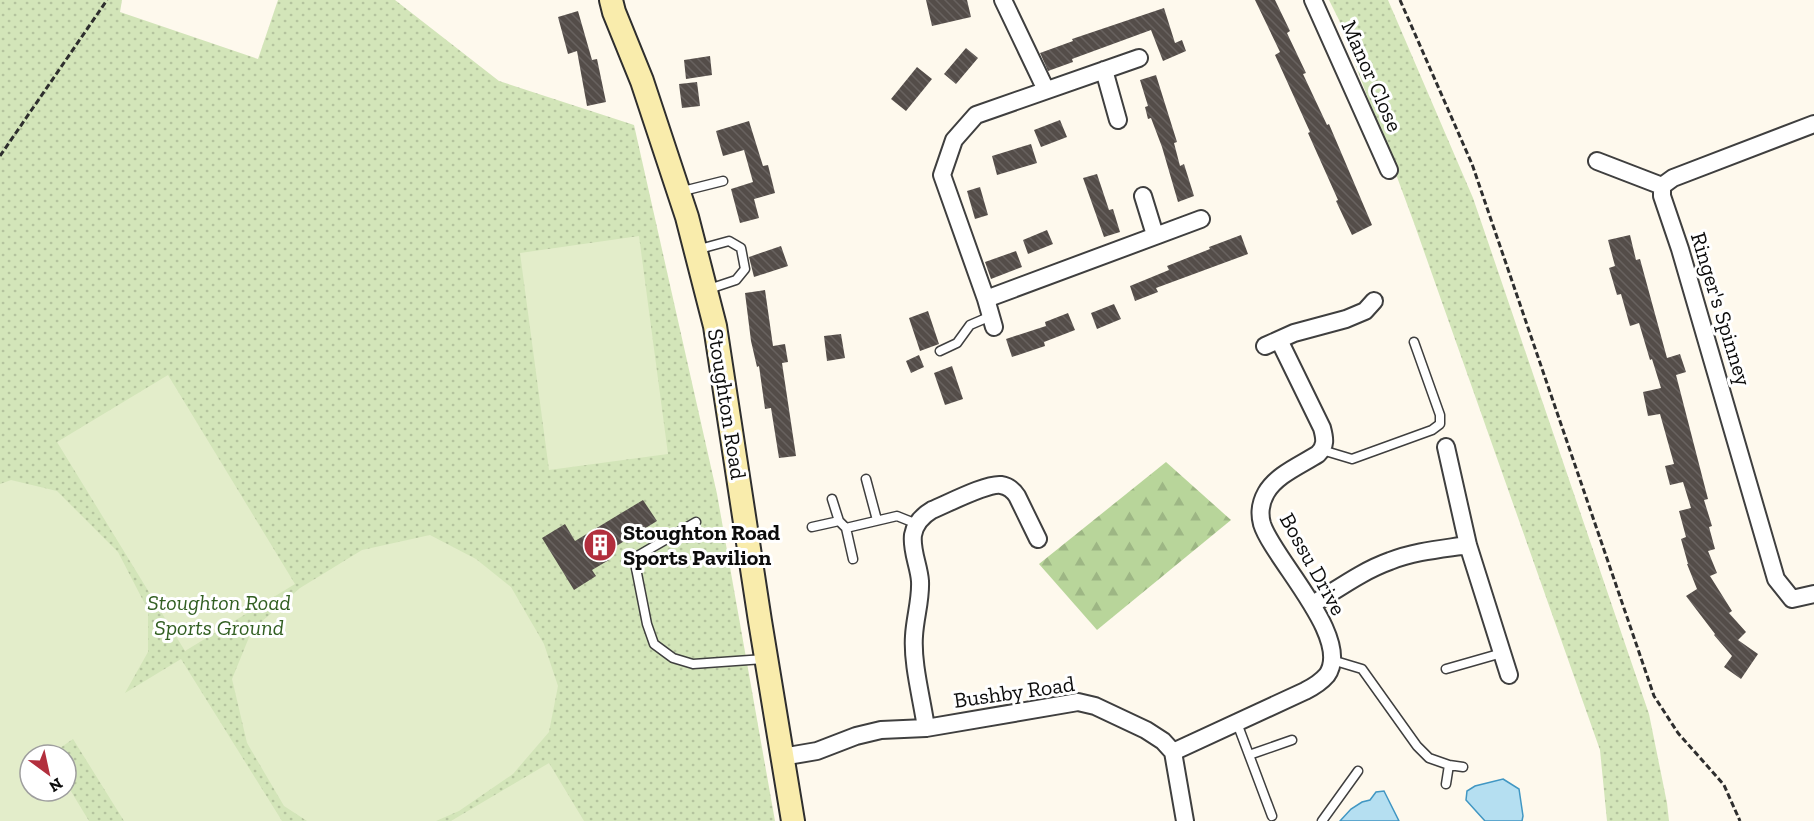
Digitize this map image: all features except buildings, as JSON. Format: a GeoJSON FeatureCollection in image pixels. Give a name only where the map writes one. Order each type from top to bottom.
{"type":"FeatureCollection","features":[{"type":"Feature","properties":{"kind":"main road","name":"Stoughton Road"},"geometry":{"type":"LineString","coordinates":[[611,0],[642,81],[679,193],[715,326],[793,821]]}},
{"type":"Feature","properties":{"kind":"street"},"geometry":{"type":"LineString","coordinates":[[1003,0],[1046,90]]}},
{"type":"Feature","properties":{"kind":"street","name":"Manor Close"},"geometry":{"type":"LineString","coordinates":[[1313,0],[1389,170]]}},
{"type":"Feature","properties":{"kind":"street"},"geometry":{"type":"LineString","coordinates":[[992,321],[942,175],[954,140],[976,115],[1139,58]]}},
{"type":"Feature","properties":{"kind":"street"},"geometry":{"type":"LineString","coordinates":[[1104,70],[1118,120]]}},
{"type":"Feature","properties":{"kind":"street"},"geometry":{"type":"LineString","coordinates":[[1597,161],[1662,186],[1673,178],[1814,124]]}},
{"type":"Feature","properties":{"kind":"street","name":"Ringer's Spinney"},"geometry":{"type":"LineString","coordinates":[[1662,186],[1662,196],[1680,249],[1776,579],[1792,599],[1814,594]]}},
{"type":"Feature","properties":{"kind":"street"},"geometry":{"type":"LineString","coordinates":[[1143,196],[1155,235]]}},
{"type":"Feature","properties":{"kind":"street"},"geometry":{"type":"LineString","coordinates":[[986,299],[1201,219]]}},
{"type":"Feature","properties":{"kind":"street"},"geometry":{"type":"LineString","coordinates":[[1322,450],[1324,443],[1322,428],[1272,343],[1294,333],[1346,319],[1365,311],[1374,301]]}},
{"type":"Feature","properties":{"kind":"street"},"geometry":{"type":"LineString","coordinates":[[1446,447],[1468,545],[1509,675]]}},
{"type":"Feature","properties":{"kind":"street","name":"Bossu Drive"},"geometry":{"type":"LineString","coordinates":[[1322,450],[1270,487],[1262,503],[1260,514],[1268,536],[1313,604],[1329,639],[1332,660]]}},
{"type":"Feature","properties":{"kind":"street"},"geometry":{"type":"LineString","coordinates":[[927,728],[914,650],[920,591],[920,577],[913,546],[916,524],[932,510],[987,488],[1001,485],[1013,490],[1038,539]]}},
{"type":"Feature","properties":{"kind":"street"},"geometry":{"type":"LineString","coordinates":[[1313,604],[1362,573],[1391,560],[1429,550],[1468,545]]}},
{"type":"Feature","properties":{"kind":"street"},"geometry":{"type":"LineString","coordinates":[[1185,821],[1173,752],[1318,683],[1327,674],[1332,660]]}},
{"type":"Feature","properties":{"kind":"street","name":"Bushby Road"},"geometry":{"type":"LineString","coordinates":[[782,757],[817,751],[869,732],[927,728],[1078,702],[1095,706],[1146,730],[1163,741],[1173,752]]}},
{"type":"Feature","properties":{"kind":"lane"},"geometry":{"type":"LineString","coordinates":[[679,193],[723,181]]}},
{"type":"Feature","properties":{"kind":"lane"},"geometry":{"type":"LineString","coordinates":[[696,250],[729,241],[741,248],[744,259],[745,269],[736,280],[706,290]]}},
{"type":"Feature","properties":{"kind":"lane"},"geometry":{"type":"LineString","coordinates":[[940,351],[957,343],[970,325],[992,321]]}},
{"type":"Feature","properties":{"kind":"lane"},"geometry":{"type":"LineString","coordinates":[[1322,450],[1352,459],[1432,430],[1440,424],[1440,415],[1414,342]]}},
{"type":"Feature","properties":{"kind":"lane"},"geometry":{"type":"LineString","coordinates":[[866,478],[878,520]]}},
{"type":"Feature","properties":{"kind":"lane"},"geometry":{"type":"LineString","coordinates":[[832,499],[839,521],[846,528],[853,558]]}},
{"type":"Feature","properties":{"kind":"lane"},"geometry":{"type":"LineString","coordinates":[[846,528],[897,516],[916,524]]}},
{"type":"Feature","properties":{"kind":"lane"},"geometry":{"type":"LineString","coordinates":[[812,527],[839,521]]}},
{"type":"Feature","properties":{"kind":"lane"},"geometry":{"type":"LineString","coordinates":[[696,522],[634,558],[647,624],[654,644],[673,658],[693,664],[766,659]]}},
{"type":"Feature","properties":{"kind":"lane"},"geometry":{"type":"LineString","coordinates":[[1446,669],[1502,653]]}},
{"type":"Feature","properties":{"kind":"lane"},"geometry":{"type":"LineString","coordinates":[[1332,660],[1362,669],[1422,752],[1437,762],[1463,767]]}},
{"type":"Feature","properties":{"kind":"lane"},"geometry":{"type":"LineString","coordinates":[[1237,723],[1272,816]]}},
{"type":"Feature","properties":{"kind":"lane"},"geometry":{"type":"LineString","coordinates":[[1249,755],[1292,740]]}},
{"type":"Feature","properties":{"kind":"lane"},"geometry":{"type":"LineString","coordinates":[[1446,784],[1449,765]]}},
{"type":"Feature","properties":{"kind":"lane"},"geometry":{"type":"LineString","coordinates":[[1322,821],[1358,771]]}},
{"type":"Feature","properties":{"kind":"path"},"geometry":{"type":"LineString","coordinates":[[0,156],[107,0]]}},
{"type":"Feature","properties":{"kind":"path"},"geometry":{"type":"LineString","coordinates":[[1400,0],[1472,164],[1654,696],[1678,733],[1724,785],[1740,821]]}},
{"type":"Feature","properties":{"kind":"green space","name":"Stoughton Road Sports Ground"},"geometry":{"type":"Polygon","coordinates":[[[0,0],[122,0],[120,12],[258,59],[278,0],[395,0],[499,81],[634,125],[717,494],[775,821],[0,821],[0,0]]]}},
{"type":"Feature","properties":{"kind":"green space"},"geometry":{"type":"Polygon","coordinates":[[[1329,0],[1388,0],[1473,198],[1649,714],[1669,821],[1607,821],[1600,750],[1414,223],[1339,20],[1329,0]]]}},
{"type":"Feature","properties":{"kind":"green space"},"geometry":{"type":"Polygon","coordinates":[[[639,236],[668,454],[549,470],[520,253],[639,236]]]}},
{"type":"Feature","properties":{"kind":"green space","name":"Stoughton Road Sports Ground"},"geometry":{"type":"Polygon","coordinates":[[[168,375],[295,584],[185,651],[57,442],[168,375]]]}},
{"type":"Feature","properties":{"kind":"green space"},"geometry":{"type":"Polygon","coordinates":[[[1166,462],[1231,520],[1097,630],[1039,564],[1166,462]]]}},
{"type":"Feature","properties":{"kind":"green space"},"geometry":{"type":"Polygon","coordinates":[[[11,480],[57,491],[118,552],[148,610],[148,652],[125,693],[181,659],[282,821],[124,821],[78,747],[78,743],[73,739],[67,743],[18,743],[18,803],[78,803],[89,821],[0,821],[0,484],[11,480]]]}},
{"type":"Feature","properties":{"kind":"green space"},"geometry":{"type":"Polygon","coordinates":[[[430,535],[476,559],[511,587],[544,644],[558,686],[549,732],[513,774],[459,811],[436,821],[307,821],[284,806],[247,743],[232,679],[252,630],[300,588],[362,550],[430,535]]]}},
{"type":"Feature","properties":{"kind":"green space"},"geometry":{"type":"Polygon","coordinates":[[[549,763],[584,821],[451,821],[549,763]]]}},
{"type":"Feature","properties":{"kind":"water"},"geometry":{"type":"Polygon","coordinates":[[[1503,779],[1519,789],[1522,821],[1485,821],[1466,800],[1467,791],[1475,786],[1503,779]]]}},
{"type":"Feature","properties":{"kind":"water"},"geometry":{"type":"Polygon","coordinates":[[[1384,791],[1399,821],[1340,821],[1351,809],[1370,800],[1376,792],[1384,791]]]}},
{"type":"Feature","properties":{"kind":"place","name":"Stoughton Road Sports Pavilion"},"geometry":{"type":"Point","coordinates":[600,545]}}]}
